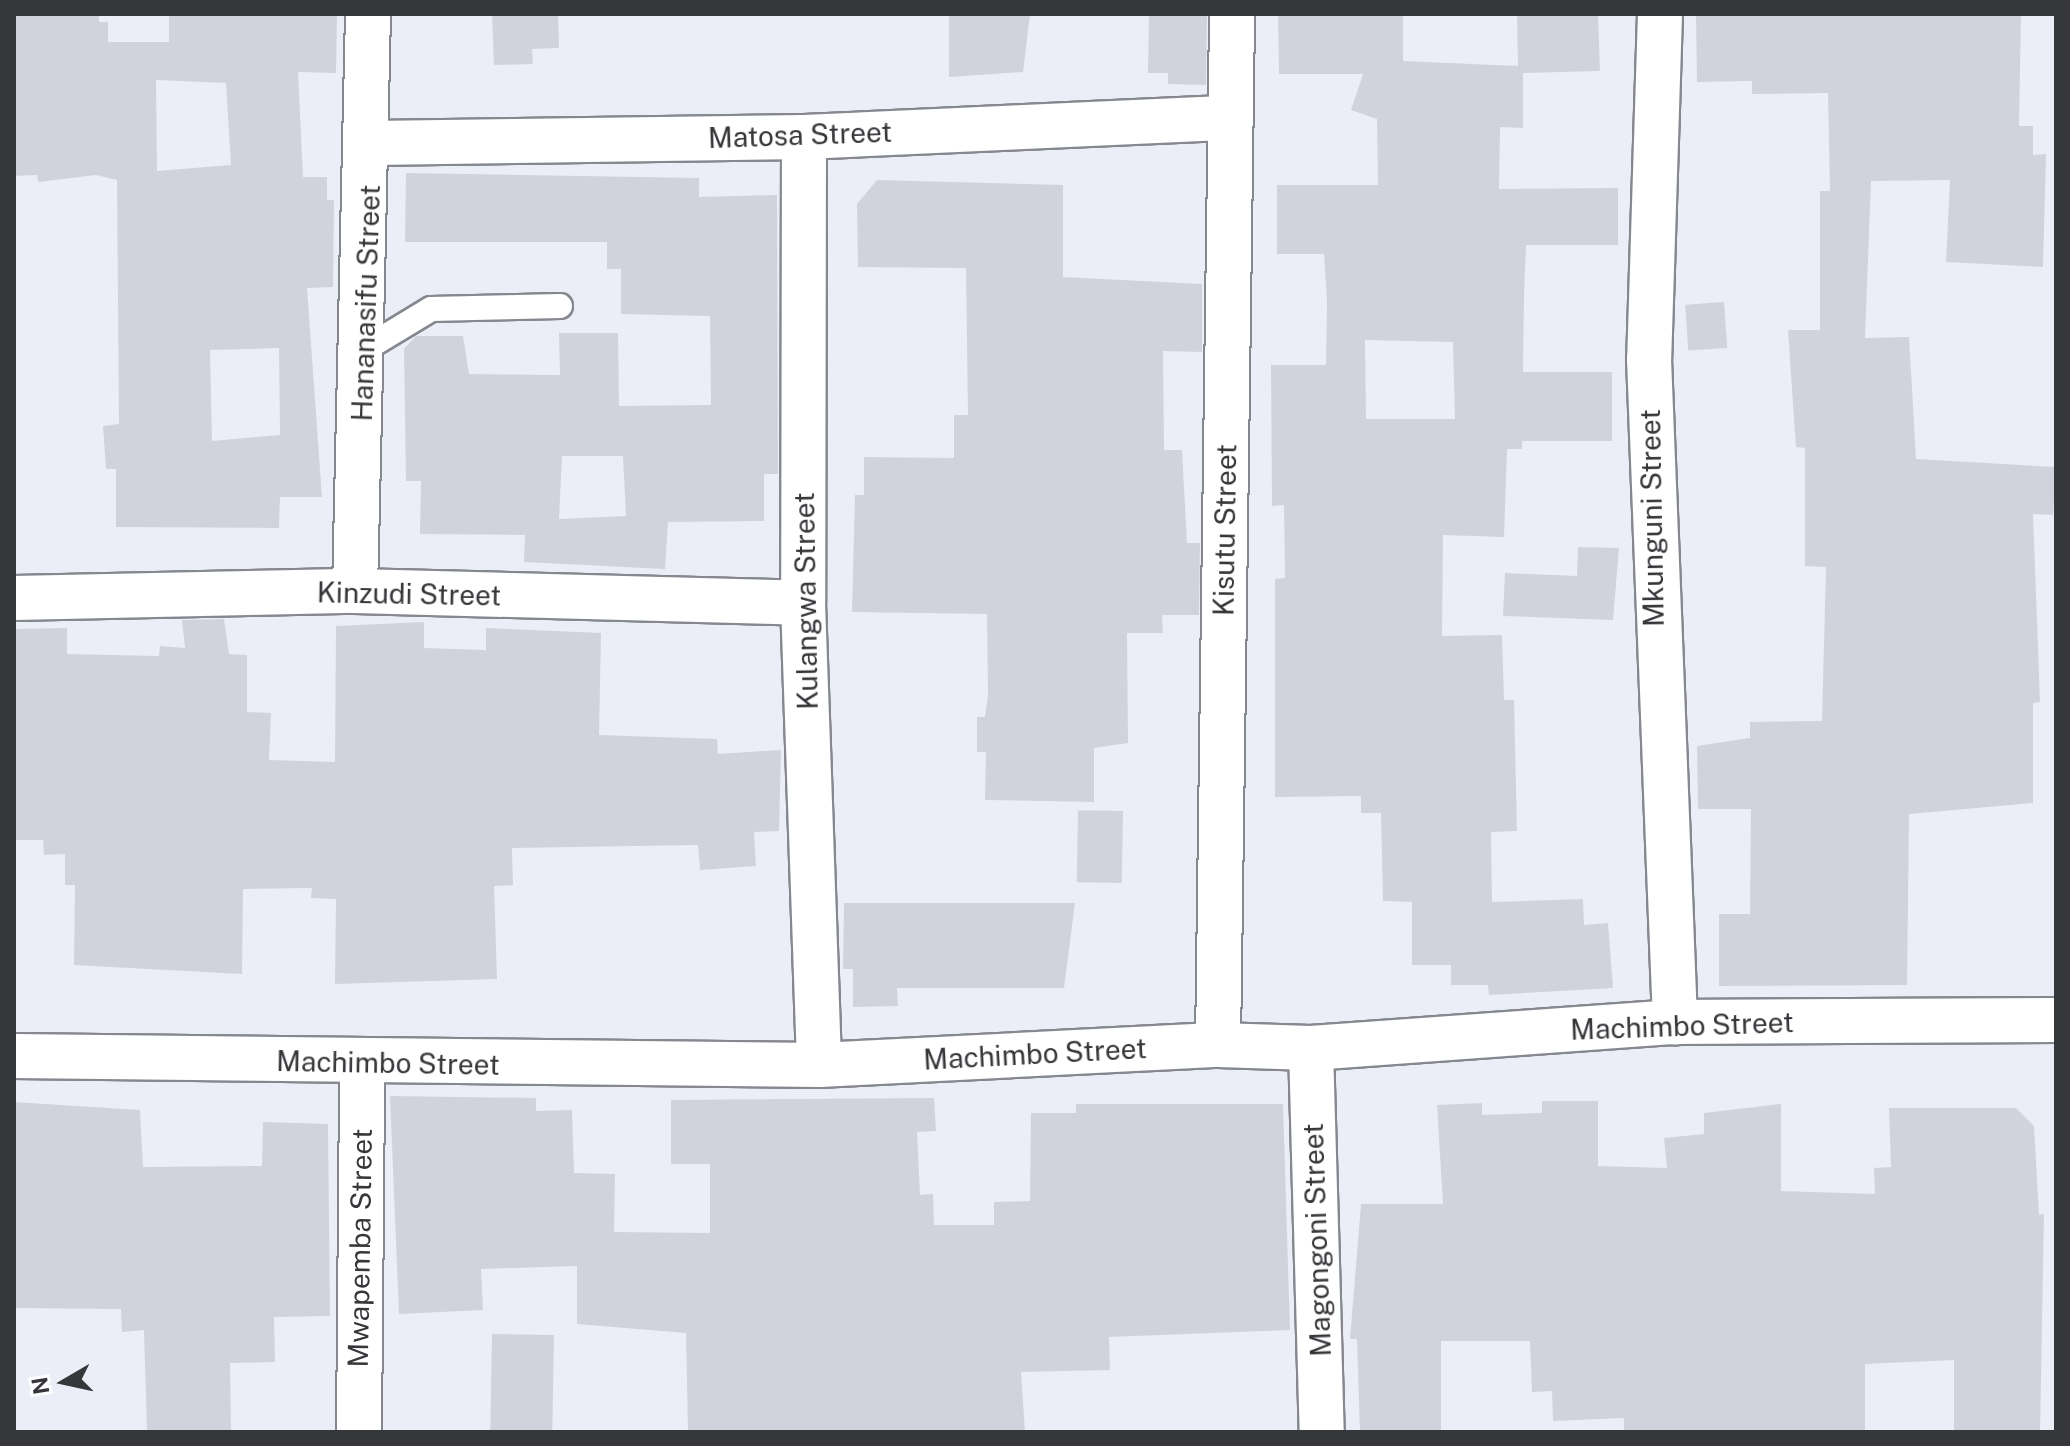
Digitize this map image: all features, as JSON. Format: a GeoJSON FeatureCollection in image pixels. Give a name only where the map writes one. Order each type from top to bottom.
{"type":"FeatureCollection","features":[{"type":"Feature","properties":{"kind":"street","name":"Hananasifu Street"},"geometry":{"type":"LineString","coordinates":[[355,591],[371,143],[368,14]]}},
{"type":"Feature","properties":{"kind":"street","name":"Kisutu Street"},"geometry":{"type":"LineString","coordinates":[[1218,1045],[1232,14]]}},
{"type":"Feature","properties":{"kind":"street","name":"Mkunguni Street"},"geometry":{"type":"LineString","coordinates":[[1660,14],[1649,359],[1655,660],[1675,1022]]}},
{"type":"Feature","properties":{"kind":"street","name":"Matosa Street"},"geometry":{"type":"LineString","coordinates":[[371,143],[804,137],[1229,118]]}},
{"type":"Feature","properties":{"kind":"street","name":"Kulangwa Street"},"geometry":{"type":"LineString","coordinates":[[804,137],[803,603],[819,1065]]}},
{"type":"Feature","properties":{"kind":"street","name":"Kinzudi Street"},"geometry":{"type":"LineString","coordinates":[[14,598],[355,591],[803,603]]}},
{"type":"Feature","properties":{"kind":"street","name":"Machimbo Street"},"geometry":{"type":"LineString","coordinates":[[14,1056],[362,1064],[819,1065],[1218,1045],[1311,1048],[1675,1022],[2056,1020]]}},
{"type":"Feature","properties":{"kind":"street","name":"Magongoni Street"},"geometry":{"type":"LineString","coordinates":[[1311,1048],[1322,1432]]}},
{"type":"Feature","properties":{"kind":"street","name":"Mwapemba Street"},"geometry":{"type":"LineString","coordinates":[[359,1432],[362,1064]]}},
{"type":"Feature","properties":{"kind":"lane"},"geometry":{"type":"LineString","coordinates":[[365,349],[431,309],[560,306]]}},
{"type":"Feature","properties":{"kind":"building"},"geometry":{"type":"Polygon","coordinates":[[[14,14],[99,14],[99,22],[108,22],[108,42],[169,42],[169,14],[337,14],[336,73],[298,72],[303,177],[327,177],[327,200],[334,200],[333,287],[307,288],[322,497],[280,497],[279,528],[116,527],[116,469],[106,469],[103,426],[119,424],[117,180],[96,175],[38,182],[37,175],[14,176],[14,14]],[[156,80],[157,171],[231,165],[226,83],[156,80]],[[279,348],[210,350],[212,441],[280,435],[279,348]]]}},
{"type":"Feature","properties":{"kind":"building"},"geometry":{"type":"Polygon","coordinates":[[[492,14],[558,14],[559,48],[532,49],[533,64],[494,65],[492,14]]]}},
{"type":"Feature","properties":{"kind":"building"},"geometry":{"type":"Polygon","coordinates":[[[949,14],[1030,14],[1023,72],[949,77],[949,14]]]}},
{"type":"Feature","properties":{"kind":"building"},"geometry":{"type":"Polygon","coordinates":[[[1149,14],[1207,14],[1206,85],[1168,84],[1168,73],[1148,73],[1149,14]]]}},
{"type":"Feature","properties":{"kind":"building"},"geometry":{"type":"Polygon","coordinates":[[[1278,14],[1403,14],[1403,61],[1518,66],[1517,14],[1598,14],[1600,71],[1523,73],[1523,128],[1500,127],[1499,189],[1618,188],[1618,245],[1526,245],[1524,296],[1523,372],[1612,372],[1612,441],[1522,441],[1522,449],[1507,449],[1504,537],[1443,535],[1442,636],[1502,635],[1504,700],[1514,700],[1517,831],[1491,832],[1492,902],[1583,899],[1584,925],[1608,923],[1613,988],[1489,995],[1488,985],[1451,985],[1451,965],[1412,965],[1412,902],[1383,901],[1381,813],[1361,813],[1361,796],[1275,797],[1275,579],[1285,578],[1284,505],[1272,506],[1271,365],[1326,365],[1327,302],[1324,254],[1277,254],[1277,185],[1378,185],[1377,119],[1351,110],[1363,74],[1279,74],[1278,14]],[[1365,340],[1366,419],[1455,419],[1453,342],[1365,340]]]}},
{"type":"Feature","properties":{"kind":"building"},"geometry":{"type":"Polygon","coordinates":[[[1696,14],[2021,14],[2019,126],[2033,126],[2033,155],[2046,154],[2043,267],[1946,262],[1950,180],[1871,181],[1865,338],[1909,337],[1916,459],[2056,467],[2053,515],[2033,514],[2040,702],[2033,703],[2033,803],[1909,814],[1907,985],[1719,986],[1719,914],[1750,914],[1751,809],[1698,809],[1697,746],[1750,738],[1750,722],[1822,721],[1826,567],[1805,566],[1805,448],[1796,447],[1788,330],[1820,330],[1820,191],[1830,191],[1828,93],[1752,94],[1752,81],[1697,82],[1696,14]]]}},
{"type":"Feature","properties":{"kind":"building"},"geometry":{"type":"Polygon","coordinates":[[[406,173],[699,178],[699,197],[777,195],[778,474],[764,474],[764,521],[668,522],[665,569],[524,562],[525,535],[420,534],[421,481],[406,481],[404,349],[416,336],[463,336],[469,374],[560,375],[559,333],[618,333],[619,406],[711,405],[710,316],[621,314],[621,269],[607,269],[607,242],[405,242],[406,173]],[[562,456],[559,519],[626,516],[623,456],[562,456]]]}},
{"type":"Feature","properties":{"kind":"building"},"geometry":{"type":"Polygon","coordinates":[[[877,180],[1063,185],[1063,277],[1202,284],[1202,352],[1163,351],[1164,450],[1182,450],[1187,543],[1200,543],[1199,615],[1162,615],[1163,633],[1127,633],[1128,743],[1094,748],[1094,802],[985,800],[986,752],[977,752],[977,717],[985,717],[988,695],[987,614],[852,612],[855,495],[864,495],[864,457],[954,458],[954,415],[968,415],[966,268],[858,267],[857,204],[877,180]]]}},
{"type":"Feature","properties":{"kind":"building"},"geometry":{"type":"Polygon","coordinates":[[[1724,302],[1727,348],[1688,351],[1685,305],[1724,302]]]}},
{"type":"Feature","properties":{"kind":"building"},"geometry":{"type":"Polygon","coordinates":[[[1578,547],[1619,548],[1613,620],[1503,616],[1505,573],[1577,576],[1578,547]]]}},
{"type":"Feature","properties":{"kind":"building"},"geometry":{"type":"Polygon","coordinates":[[[224,619],[229,654],[247,655],[247,712],[271,713],[269,760],[335,762],[336,626],[424,622],[424,648],[486,650],[486,628],[601,633],[599,735],[717,739],[718,754],[781,750],[779,831],[754,832],[756,866],[700,870],[698,845],[512,848],[513,885],[494,886],[497,979],[335,984],[336,899],[311,898],[312,888],[243,889],[242,974],[74,965],[75,885],[65,885],[65,854],[44,855],[43,840],[14,840],[14,629],[67,628],[67,654],[159,656],[160,646],[185,648],[182,620],[224,619]]]}},
{"type":"Feature","properties":{"kind":"building"},"geometry":{"type":"Polygon","coordinates":[[[1078,810],[1123,811],[1122,883],[1077,882],[1078,810]]]}},
{"type":"Feature","properties":{"kind":"building"},"geometry":{"type":"Polygon","coordinates":[[[844,903],[1075,903],[1064,988],[897,988],[898,1006],[853,1007],[853,969],[843,969],[844,903]]]}},
{"type":"Feature","properties":{"kind":"building"},"geometry":{"type":"Polygon","coordinates":[[[390,1096],[536,1098],[536,1111],[572,1110],[574,1173],[615,1174],[614,1232],[710,1233],[710,1164],[671,1164],[671,1100],[934,1098],[936,1131],[917,1132],[920,1195],[933,1194],[934,1225],[994,1225],[994,1202],[1030,1201],[1031,1113],[1076,1113],[1076,1104],[1283,1104],[1290,1330],[1109,1337],[1110,1370],[1021,1372],[1025,1432],[688,1432],[686,1333],[577,1324],[577,1266],[481,1269],[483,1310],[399,1314],[390,1096]]]}},
{"type":"Feature","properties":{"kind":"building"},"geometry":{"type":"Polygon","coordinates":[[[1542,1101],[1598,1101],[1598,1166],[1667,1168],[1664,1138],[1704,1134],[1704,1113],[1781,1104],[1781,1191],[1875,1194],[1874,1168],[1891,1167],[1889,1108],[2016,1108],[2034,1126],[2039,1215],[2044,1214],[2040,1432],[1954,1432],[1954,1360],[1865,1364],[1865,1432],[1624,1432],[1624,1418],[1553,1421],[1552,1391],[1532,1392],[1530,1341],[1441,1341],[1441,1432],[1360,1432],[1357,1339],[1350,1339],[1361,1204],[1443,1204],[1437,1105],[1482,1103],[1482,1115],[1542,1113],[1542,1101]]]}},
{"type":"Feature","properties":{"kind":"building"},"geometry":{"type":"Polygon","coordinates":[[[14,1102],[140,1110],[143,1167],[262,1166],[263,1122],[328,1124],[330,1316],[274,1317],[275,1362],[230,1363],[231,1432],[147,1431],[144,1330],[122,1332],[121,1309],[14,1308],[14,1102]]]}},
{"type":"Feature","properties":{"kind":"building"},"geometry":{"type":"Polygon","coordinates":[[[492,1334],[554,1335],[552,1432],[490,1432],[492,1334]]]}}]}
